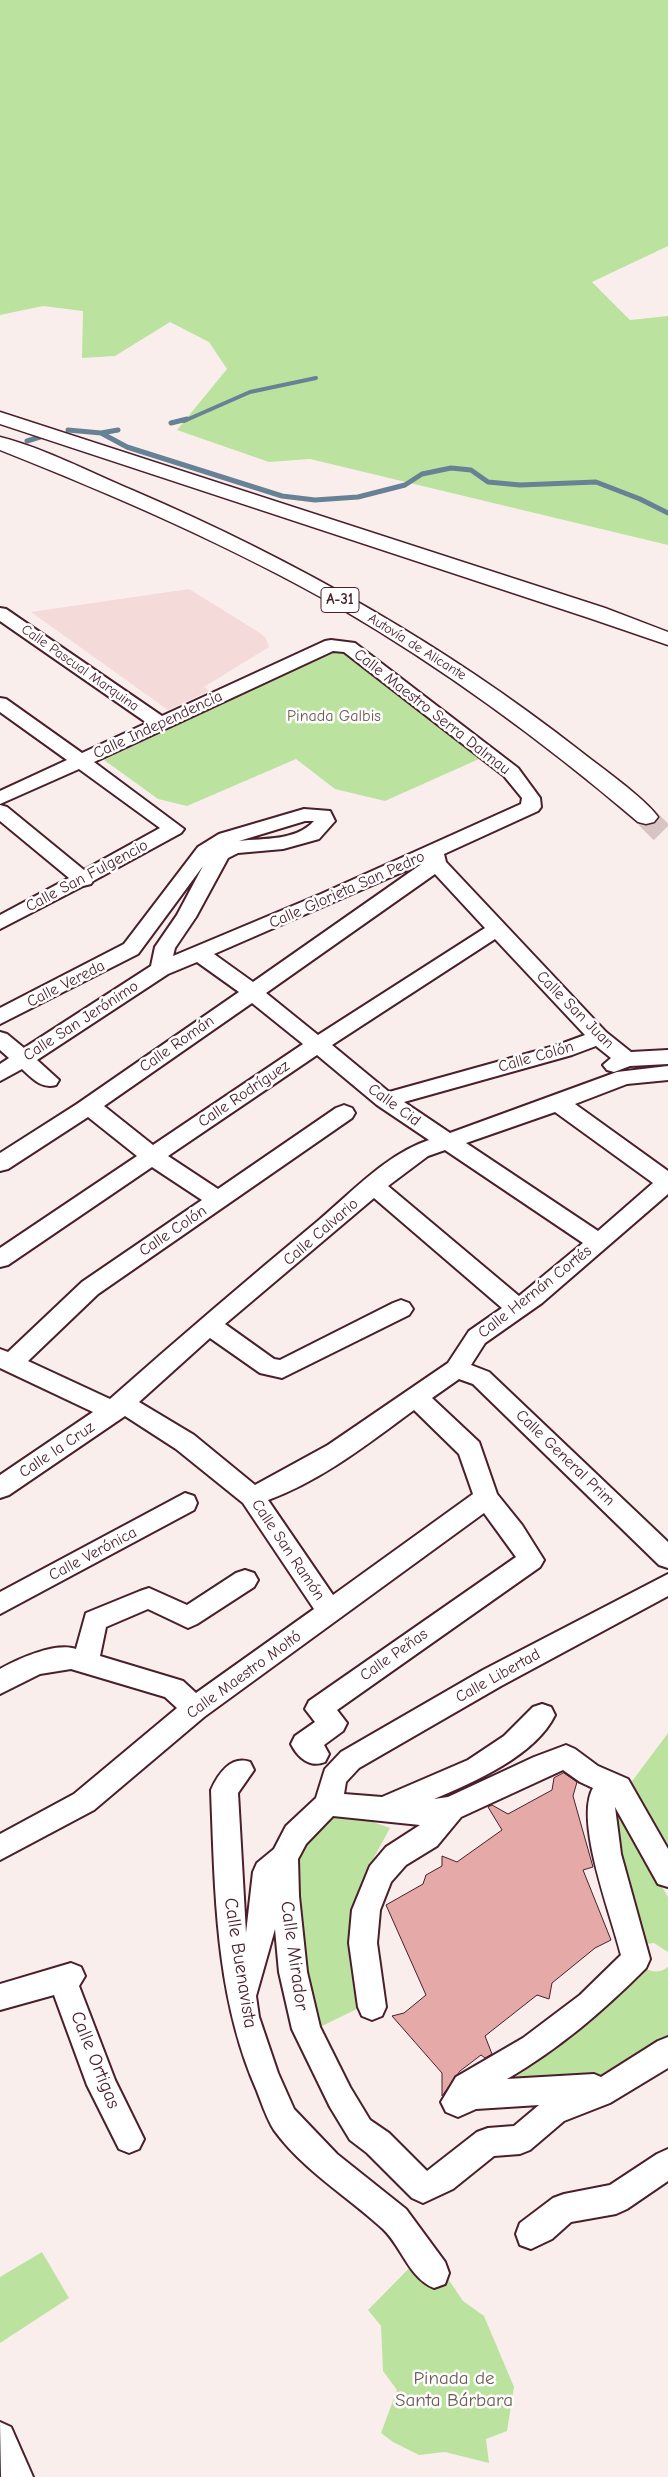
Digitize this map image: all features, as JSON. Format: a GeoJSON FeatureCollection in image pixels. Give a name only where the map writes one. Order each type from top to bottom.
{"type":"FeatureCollection","features":[{"type":"Feature","properties":{"kind":"highway"},"geometry":{"type":"LineString","coordinates":[[0,418],[597,613],[668,639]]}},
{"type":"Feature","properties":{"kind":"highway","name":"Autovía de Alicante"},"geometry":{"type":"LineString","coordinates":[[0,443],[90,479],[194,525],[266,560],[379,622],[469,680],[531,724],[594,773],[646,817]]}},
{"type":"Feature","properties":{"kind":"street","name":"Calle Pascual Marquina"},"geometry":{"type":"LineString","coordinates":[[0,613],[160,724]]}},
{"type":"Feature","properties":{"kind":"street","name":"Calle Maestro Serra Dalmau"},"geometry":{"type":"LineString","coordinates":[[315,652],[331,645],[349,647],[511,772],[532,798],[531,807]]}},
{"type":"Feature","properties":{"kind":"street","name":"Calle Independencia"},"geometry":{"type":"LineString","coordinates":[[0,798],[315,652]]}},
{"type":"Feature","properties":{"kind":"street"},"geometry":{"type":"LineString","coordinates":[[0,703],[80,761]]}},
{"type":"Feature","properties":{"kind":"street","name":"Calle San Fulgencio"},"geometry":{"type":"LineString","coordinates":[[1,921],[84,880],[174,829],[80,761]]}},
{"type":"Feature","properties":{"kind":"street","name":"Calle Glorieta San Pedro"},"geometry":{"type":"LineString","coordinates":[[161,969],[328,899],[435,858],[531,807]]}},
{"type":"Feature","properties":{"kind":"street"},"geometry":{"type":"LineString","coordinates":[[0,811],[84,880]]}},
{"type":"Feature","properties":{"kind":"street"},"geometry":{"type":"LineString","coordinates":[[213,853],[186,917],[165,948],[161,969],[131,949],[213,853]]}},
{"type":"Feature","properties":{"kind":"street","name":"Calle Román"},"geometry":{"type":"LineString","coordinates":[[0,1163],[89,1106],[353,922],[435,858]]}},
{"type":"Feature","properties":{"kind":"street","name":"Calle San Juan"},"geometry":{"type":"LineString","coordinates":[[435,858],[493,931],[599,1037],[627,1059],[668,1057]]}},
{"type":"Feature","properties":{"kind":"street"},"geometry":{"type":"LineString","coordinates":[[328,899],[353,922]]}},
{"type":"Feature","properties":{"kind":"street","name":"Calle Rodríguez"},"geometry":{"type":"LineString","coordinates":[[0,1259],[317,1045],[493,931]]}},
{"type":"Feature","properties":{"kind":"street","name":"Calle Vereda"},"geometry":{"type":"LineString","coordinates":[[0,1017],[131,949]]}},
{"type":"Feature","properties":{"kind":"street","name":"Calle Cid"},"geometry":{"type":"LineString","coordinates":[[200,954],[251,992],[385,1100],[598,1242]]}},
{"type":"Feature","properties":{"kind":"street","name":"Calle San Jerónimo"},"geometry":{"type":"LineString","coordinates":[[0,1074],[161,969]]}},
{"type":"Feature","properties":{"kind":"street","name":"Calle Colón"},"geometry":{"type":"LineString","coordinates":[[385,1100],[564,1050],[599,1037]]}},
{"type":"Feature","properties":{"kind":"street"},"geometry":{"type":"LineString","coordinates":[[0,1039],[48,1080]]}},
{"type":"Feature","properties":{"kind":"street"},"geometry":{"type":"LineString","coordinates":[[627,1059],[575,1081],[565,1089],[558,1103],[653,1170],[667,1182]]}},
{"type":"Feature","properties":{"kind":"street","name":"Calle Calvario"},"geometry":{"type":"LineString","coordinates":[[117,1408],[209,1325],[374,1186],[420,1151],[558,1103],[624,1077],[668,1073]]}},
{"type":"Feature","properties":{"kind":"street"},"geometry":{"type":"LineString","coordinates":[[89,1106],[152,1156],[219,1200]]}},
{"type":"Feature","properties":{"kind":"street","name":"Calle Colón"},"geometry":{"type":"LineString","coordinates":[[6,1360],[90,1288],[344,1113]]}},
{"type":"Feature","properties":{"kind":"street","name":"Calle Hernán Cortés"},"geometry":{"type":"LineString","coordinates":[[252,1496],[294,1478],[415,1399],[456,1368],[477,1337],[566,1271],[667,1182]]}},
{"type":"Feature","properties":{"kind":"street"},"geometry":{"type":"LineString","coordinates":[[374,1186],[518,1308]]}},
{"type":"Feature","properties":{"kind":"street"},"geometry":{"type":"LineString","coordinates":[[209,1325],[268,1367],[282,1369],[401,1309]]}},
{"type":"Feature","properties":{"kind":"street","name":"Calle San Ramón"},"geometry":{"type":"LineString","coordinates":[[6,1360],[117,1408],[133,1409],[185,1442],[252,1496],[330,1612]]}},
{"type":"Feature","properties":{"kind":"street","name":"Calle General Prim"},"geometry":{"type":"LineString","coordinates":[[456,1368],[482,1378],[668,1558]]}},
{"type":"Feature","properties":{"kind":"street"},"geometry":{"type":"LineString","coordinates":[[415,1399],[428,1407],[470,1449],[486,1498]]}},
{"type":"Feature","properties":{"kind":"street","name":"Calle la Cruz"},"geometry":{"type":"LineString","coordinates":[[0,1488],[117,1408]]}},
{"type":"Feature","properties":{"kind":"street","name":"Calle Peñas"},"geometry":{"type":"LineString","coordinates":[[316,1754],[304,1744],[334,1723],[318,1709],[532,1560],[486,1498]]}},
{"type":"Feature","properties":{"kind":"street","name":"Calle Maestro Moltó"},"geometry":{"type":"LineString","coordinates":[[0,1848],[84,1802],[195,1709],[486,1498]]}},
{"type":"Feature","properties":{"kind":"street","name":"Calle Verónica"},"geometry":{"type":"LineString","coordinates":[[0,1604],[185,1503]]}},
{"type":"Feature","properties":{"kind":"street"},"geometry":{"type":"LineString","coordinates":[[86,1660],[95,1620],[149,1598],[188,1617],[245,1580]]}},
{"type":"Feature","properties":{"kind":"street","name":"Calle Libertad"},"geometry":{"type":"LineString","coordinates":[[328,1804],[334,1777],[350,1760],[492,1678],[668,1584]]}},
{"type":"Feature","properties":{"kind":"street"},"geometry":{"type":"LineString","coordinates":[[0,1683],[26,1669],[53,1659],[71,1658],[86,1660],[174,1689],[195,1709]]}},
{"type":"Feature","properties":{"kind":"street"},"geometry":{"type":"LineString","coordinates":[[383,1809],[477,1768],[514,1744],[542,1715]]}},
{"type":"Feature","properties":{"kind":"street"},"geometry":{"type":"LineString","coordinates":[[242,1999],[260,1934],[267,1872],[328,1804],[420,1813],[451,1809],[543,1765],[566,1757],[589,1774],[618,1787],[668,1875]]}},
{"type":"Feature","properties":{"kind":"street","name":"Calle Buenavista"},"geometry":{"type":"LineString","coordinates":[[241,1770],[224,1790],[231,1927],[245,2017],[264,2074],[284,2119],[326,2164],[395,2220],[434,2274]]}},
{"type":"Feature","properties":{"kind":"street"},"geometry":{"type":"LineString","coordinates":[[618,1787],[602,1797],[599,1811],[636,1959],[590,2004],[533,2048],[466,2087],[452,2101],[473,2095],[610,2087],[636,2073],[668,2051]]}},
{"type":"Feature","properties":{"kind":"street"},"geometry":{"type":"LineString","coordinates":[[372,2007],[363,1943],[366,1910],[380,1874],[396,1856],[427,1837],[451,1809]]}},
{"type":"Feature","properties":{"kind":"street","name":"Calle Mirador"},"geometry":{"type":"LineString","coordinates":[[290,1847],[285,1896],[293,1972],[306,2029],[340,2097],[360,2130],[378,2143],[423,2188],[442,2179],[488,2142],[520,2140],[554,2111],[610,2087]]}},
{"type":"Feature","properties":{"kind":"street","name":"Calle Ortigas"},"geometry":{"type":"LineString","coordinates":[[0,1998],[67,1978],[102,2085],[129,2139]]}},
{"type":"Feature","properties":{"kind":"street"},"geometry":{"type":"LineString","coordinates":[[531,2234],[564,2209],[616,2199],[668,2164]]}},
{"type":"Feature","properties":{"kind":"street"},"geometry":{"type":"LineString","coordinates":[[0,2438],[17,2477]]}},
{"type":"Feature","properties":{"kind":"street"},"geometry":{"type":"LineString","coordinates":[[0,2469],[17,2477]]}},
{"type":"Feature","properties":{"kind":"shaded area"},"geometry":{"type":"Polygon","coordinates":[[[189,589],[260,633],[266,638],[269,647],[204,687],[209,691],[168,710],[31,612],[189,589]]]}},
{"type":"Feature","properties":{"kind":"green space"},"geometry":{"type":"Polygon","coordinates":[[[0,0],[668,0],[668,246],[592,282],[630,320],[668,316],[668,545],[310,459],[269,462],[177,430],[227,369],[209,342],[170,322],[115,356],[82,358],[83,311],[43,306],[0,315],[0,0]]]}},
{"type":"Feature","properties":{"kind":"green space","name":"Pinada Galbis"},"geometry":{"type":"Polygon","coordinates":[[[331,652],[346,652],[479,759],[385,801],[335,789],[296,759],[187,806],[158,799],[104,760],[331,652]]]}},
{"type":"Feature","properties":{"kind":"green space"},"geometry":{"type":"Polygon","coordinates":[[[668,1733],[668,1861],[627,1788],[668,1733]]]}},
{"type":"Feature","properties":{"kind":"green space"},"geometry":{"type":"Polygon","coordinates":[[[610,1799],[668,1897],[668,1952],[654,1943],[646,1944],[617,1859],[610,1799]]]}},
{"type":"Feature","properties":{"kind":"green space"},"geometry":{"type":"Polygon","coordinates":[[[343,1815],[390,1828],[371,1863],[359,1894],[363,2006],[318,2028],[302,1972],[297,1855],[320,1821],[343,1815]]]}},
{"type":"Feature","properties":{"kind":"green space"},"geometry":{"type":"Polygon","coordinates":[[[641,1966],[654,1971],[661,1971],[668,1967],[668,2037],[644,2055],[601,2078],[491,2078],[641,1966]]]}},
{"type":"Feature","properties":{"kind":"green space","name":"Pinada de Santa Bárbara"},"geometry":{"type":"Polygon","coordinates":[[[428,2249],[463,2301],[484,2316],[514,2387],[507,2431],[486,2439],[489,2463],[445,2452],[419,2455],[393,2442],[381,2433],[397,2390],[383,2371],[381,2326],[368,2310],[428,2249]]]}},
{"type":"Feature","properties":{"kind":"green space"},"geometry":{"type":"Polygon","coordinates":[[[42,2252],[69,2298],[0,2343],[0,2277],[42,2252]]]}},
{"type":"Feature","properties":{"kind":"building"},"geometry":{"type":"Polygon","coordinates":[[[564,1773],[577,1782],[573,1796],[593,1867],[583,1870],[611,1940],[595,1948],[552,1983],[549,1999],[537,1995],[485,2036],[492,2054],[485,2058],[481,2055],[460,2071],[442,2096],[442,2073],[392,2016],[404,2013],[426,1995],[386,1905],[423,1884],[426,1875],[442,1866],[442,1856],[457,1862],[502,1830],[488,1807],[492,1805],[508,1814],[552,1790],[554,1778],[564,1773]]]}},
{"type":"Feature","properties":{"kind":"waterway"},"geometry":{"type":"LineString","coordinates":[[184,421],[250,392],[316,378]]}},
{"type":"Feature","properties":{"kind":"waterway"},"geometry":{"type":"LineString","coordinates":[[171,423],[187,419]]}},
{"type":"Feature","properties":{"kind":"waterway"},"geometry":{"type":"LineString","coordinates":[[68,430],[101,433]]}},
{"type":"Feature","properties":{"kind":"waterway"},"geometry":{"type":"LineString","coordinates":[[101,433],[118,430]]}},
{"type":"Feature","properties":{"kind":"waterway"},"geometry":{"type":"LineString","coordinates":[[101,433],[127,447],[282,496],[315,500],[358,497],[405,485],[422,474],[451,468],[471,470],[488,482],[520,485],[596,482],[640,499],[668,513]]}},
{"type":"Feature","properties":{"kind":"waterway"},"geometry":{"type":"LineString","coordinates":[[27,441],[40,437]]}},
{"type":"Feature","properties":{"kind":"tunnel"},"geometry":{"type":"LineString","coordinates":[[646,817],[668,839]]}}]}
